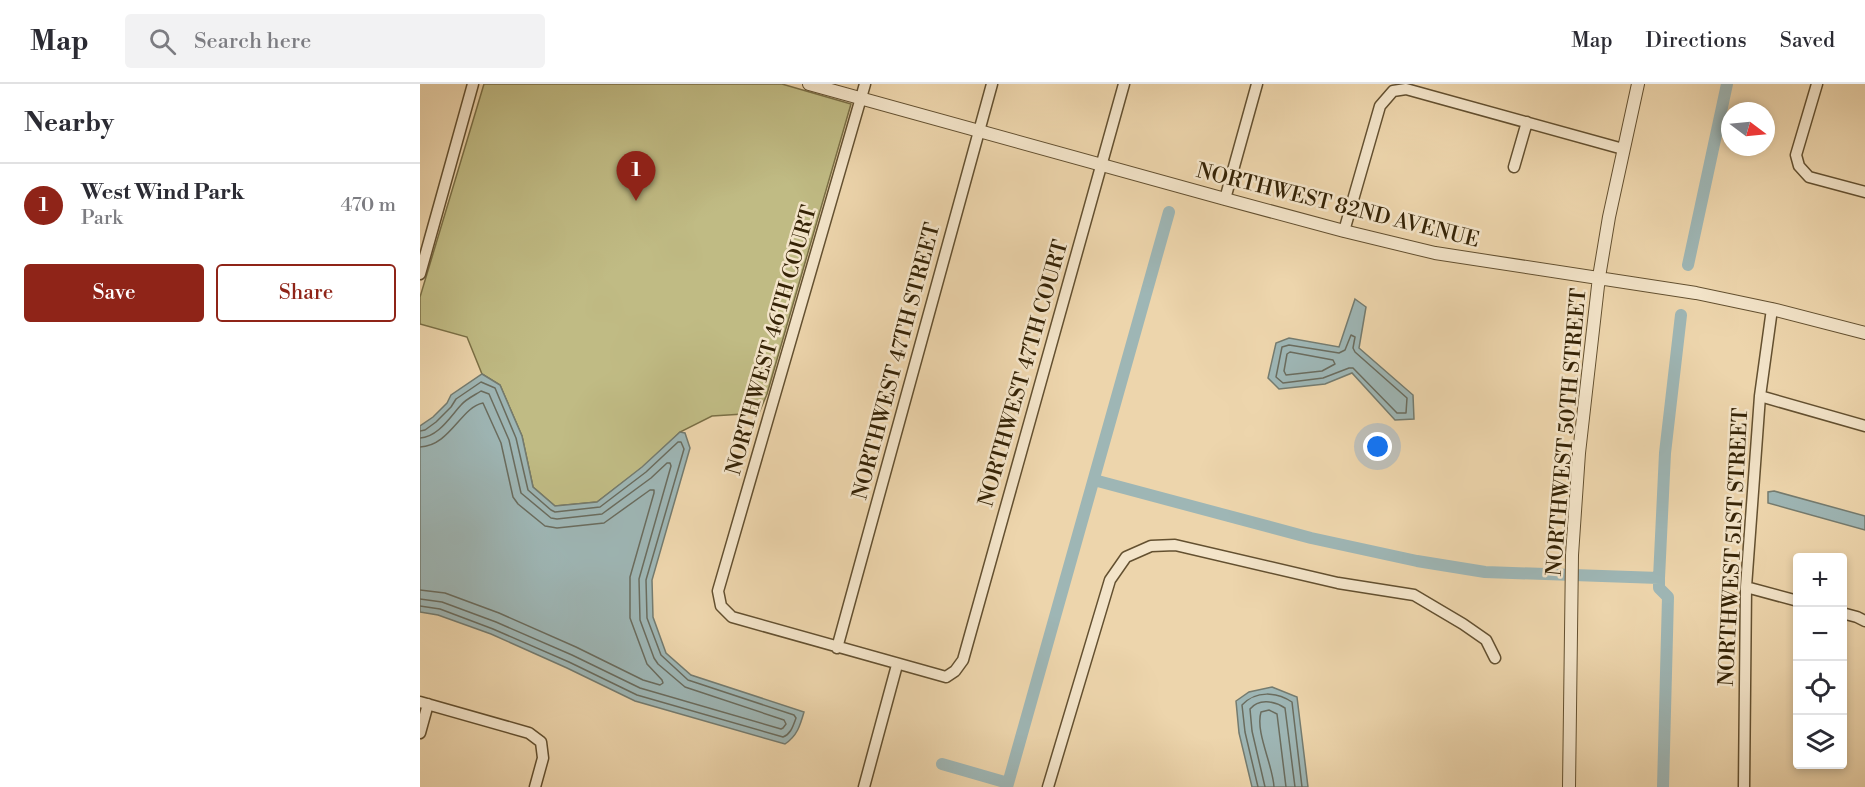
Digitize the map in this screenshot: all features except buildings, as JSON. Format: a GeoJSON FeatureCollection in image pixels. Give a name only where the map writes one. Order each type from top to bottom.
{"type":"FeatureCollection","features":[{"type":"Feature","properties":{"kind":"street"},"geometry":{"type":"LineString","coordinates":[[420,274],[473,84]]}},
{"type":"Feature","properties":{"kind":"street","name":"NORTHWEST 82ND AVENUE"},"geometry":{"type":"LineString","coordinates":[[809,84],[1225,199],[1435,253],[1696,293],[1772,309],[1865,333]]}},
{"type":"Feature","properties":{"kind":"street","name":"NORTHWEST 46TH COURT"},"geometry":{"type":"LineString","coordinates":[[837,648],[732,617],[721,606],[718,591],[865,84]]}},
{"type":"Feature","properties":{"kind":"street","name":"NORTHWEST 47TH STREET"},"geometry":{"type":"LineString","coordinates":[[837,648],[992,84]]}},
{"type":"Feature","properties":{"kind":"street","name":"NORTHWEST 47TH COURT"},"geometry":{"type":"LineString","coordinates":[[897,665],[946,677],[955,671],[963,660],[1124,84]]}},
{"type":"Feature","properties":{"kind":"street"},"geometry":{"type":"LineString","coordinates":[[1225,199],[1257,84]]}},
{"type":"Feature","properties":{"kind":"street","name":"NORTHWEST 50TH STREET"},"geometry":{"type":"LineString","coordinates":[[1569,787],[1571,590],[1580,453],[1599,277],[1609,217],[1638,84]]}},
{"type":"Feature","properties":{"kind":"street"},"geometry":{"type":"LineString","coordinates":[[1817,84],[1796,155],[1799,166],[1809,177],[1865,192]]}},
{"type":"Feature","properties":{"kind":"street"},"geometry":{"type":"LineString","coordinates":[[1344,231],[1380,105],[1393,91],[1406,88],[1623,149]]}},
{"type":"Feature","properties":{"kind":"street"},"geometry":{"type":"LineString","coordinates":[[1514,167],[1527,122]]}},
{"type":"Feature","properties":{"kind":"street","name":"NORTHWEST 51ST STREET"},"geometry":{"type":"LineString","coordinates":[[1744,787],[1746,587],[1760,396],[1772,309]]}},
{"type":"Feature","properties":{"kind":"street"},"geometry":{"type":"LineString","coordinates":[[1760,396],[1865,426]]}},
{"type":"Feature","properties":{"kind":"street"},"geometry":{"type":"LineString","coordinates":[[1048,787],[1110,580],[1126,557],[1150,546],[1175,545],[1338,583],[1414,595],[1486,640],[1495,658]]}},
{"type":"Feature","properties":{"kind":"street"},"geometry":{"type":"LineString","coordinates":[[1746,587],[1793,600]]}},
{"type":"Feature","properties":{"kind":"street"},"geometry":{"type":"LineString","coordinates":[[1847,614],[1865,621]]}},
{"type":"Feature","properties":{"kind":"street"},"geometry":{"type":"LineString","coordinates":[[837,648],[897,665],[864,787]]}},
{"type":"Feature","properties":{"kind":"street"},"geometry":{"type":"LineString","coordinates":[[420,733],[424,703],[529,733],[541,742],[543,758],[535,787]]}},
{"type":"Feature","properties":{"kind":"shaded area"},"geometry":{"type":"Polygon","coordinates":[[[484,84],[782,84],[851,104],[767,394],[759,413],[712,416],[680,432],[643,467],[597,502],[555,506],[533,487],[522,436],[500,385],[482,374],[467,337],[420,324],[420,297],[484,84]]]}},
{"type":"Feature","properties":{"kind":"water"},"geometry":{"type":"Polygon","coordinates":[[[1355,299],[1366,307],[1359,348],[1413,395],[1414,419],[1395,420],[1352,373],[1325,384],[1279,389],[1268,378],[1276,343],[1289,338],[1339,347],[1355,299]]]}},
{"type":"Feature","properties":{"kind":"water"},"geometry":{"type":"Polygon","coordinates":[[[482,374],[500,385],[522,436],[533,487],[555,506],[597,502],[642,467],[680,432],[685,433],[690,448],[652,580],[653,617],[666,653],[691,675],[804,712],[798,730],[789,741],[785,744],[635,701],[491,634],[438,615],[420,612],[420,426],[447,403],[451,395],[482,374]]]}},
{"type":"Feature","properties":{"kind":"water"},"geometry":{"type":"Polygon","coordinates":[[[1774,491],[1865,516],[1865,530],[1768,503],[1768,492],[1774,491]]]}},
{"type":"Feature","properties":{"kind":"water"},"geometry":{"type":"Polygon","coordinates":[[[1272,687],[1297,697],[1308,787],[1252,787],[1239,733],[1236,701],[1249,692],[1272,687]]]}},
{"type":"Feature","properties":{"kind":"waterway"},"geometry":{"type":"LineString","coordinates":[[1688,265],[1727,84]]}},
{"type":"Feature","properties":{"kind":"waterway"},"geometry":{"type":"LineString","coordinates":[[1007,787],[1169,212]]}},
{"type":"Feature","properties":{"kind":"waterway"},"geometry":{"type":"LineString","coordinates":[[1663,787],[1668,597],[1659,588],[1659,578],[1665,453],[1681,315]]}},
{"type":"Feature","properties":{"kind":"waterway"},"geometry":{"type":"LineString","coordinates":[[1094,480],[1311,538],[1417,561],[1485,572],[1659,578]]}},
{"type":"Feature","properties":{"kind":"waterway"},"geometry":{"type":"LineString","coordinates":[[942,764],[1008,783]]}},
{"type":"Feature","properties":{"kind":"place","name":"West Wind Park"},"geometry":{"type":"Point","coordinates":[636,201]}}]}
